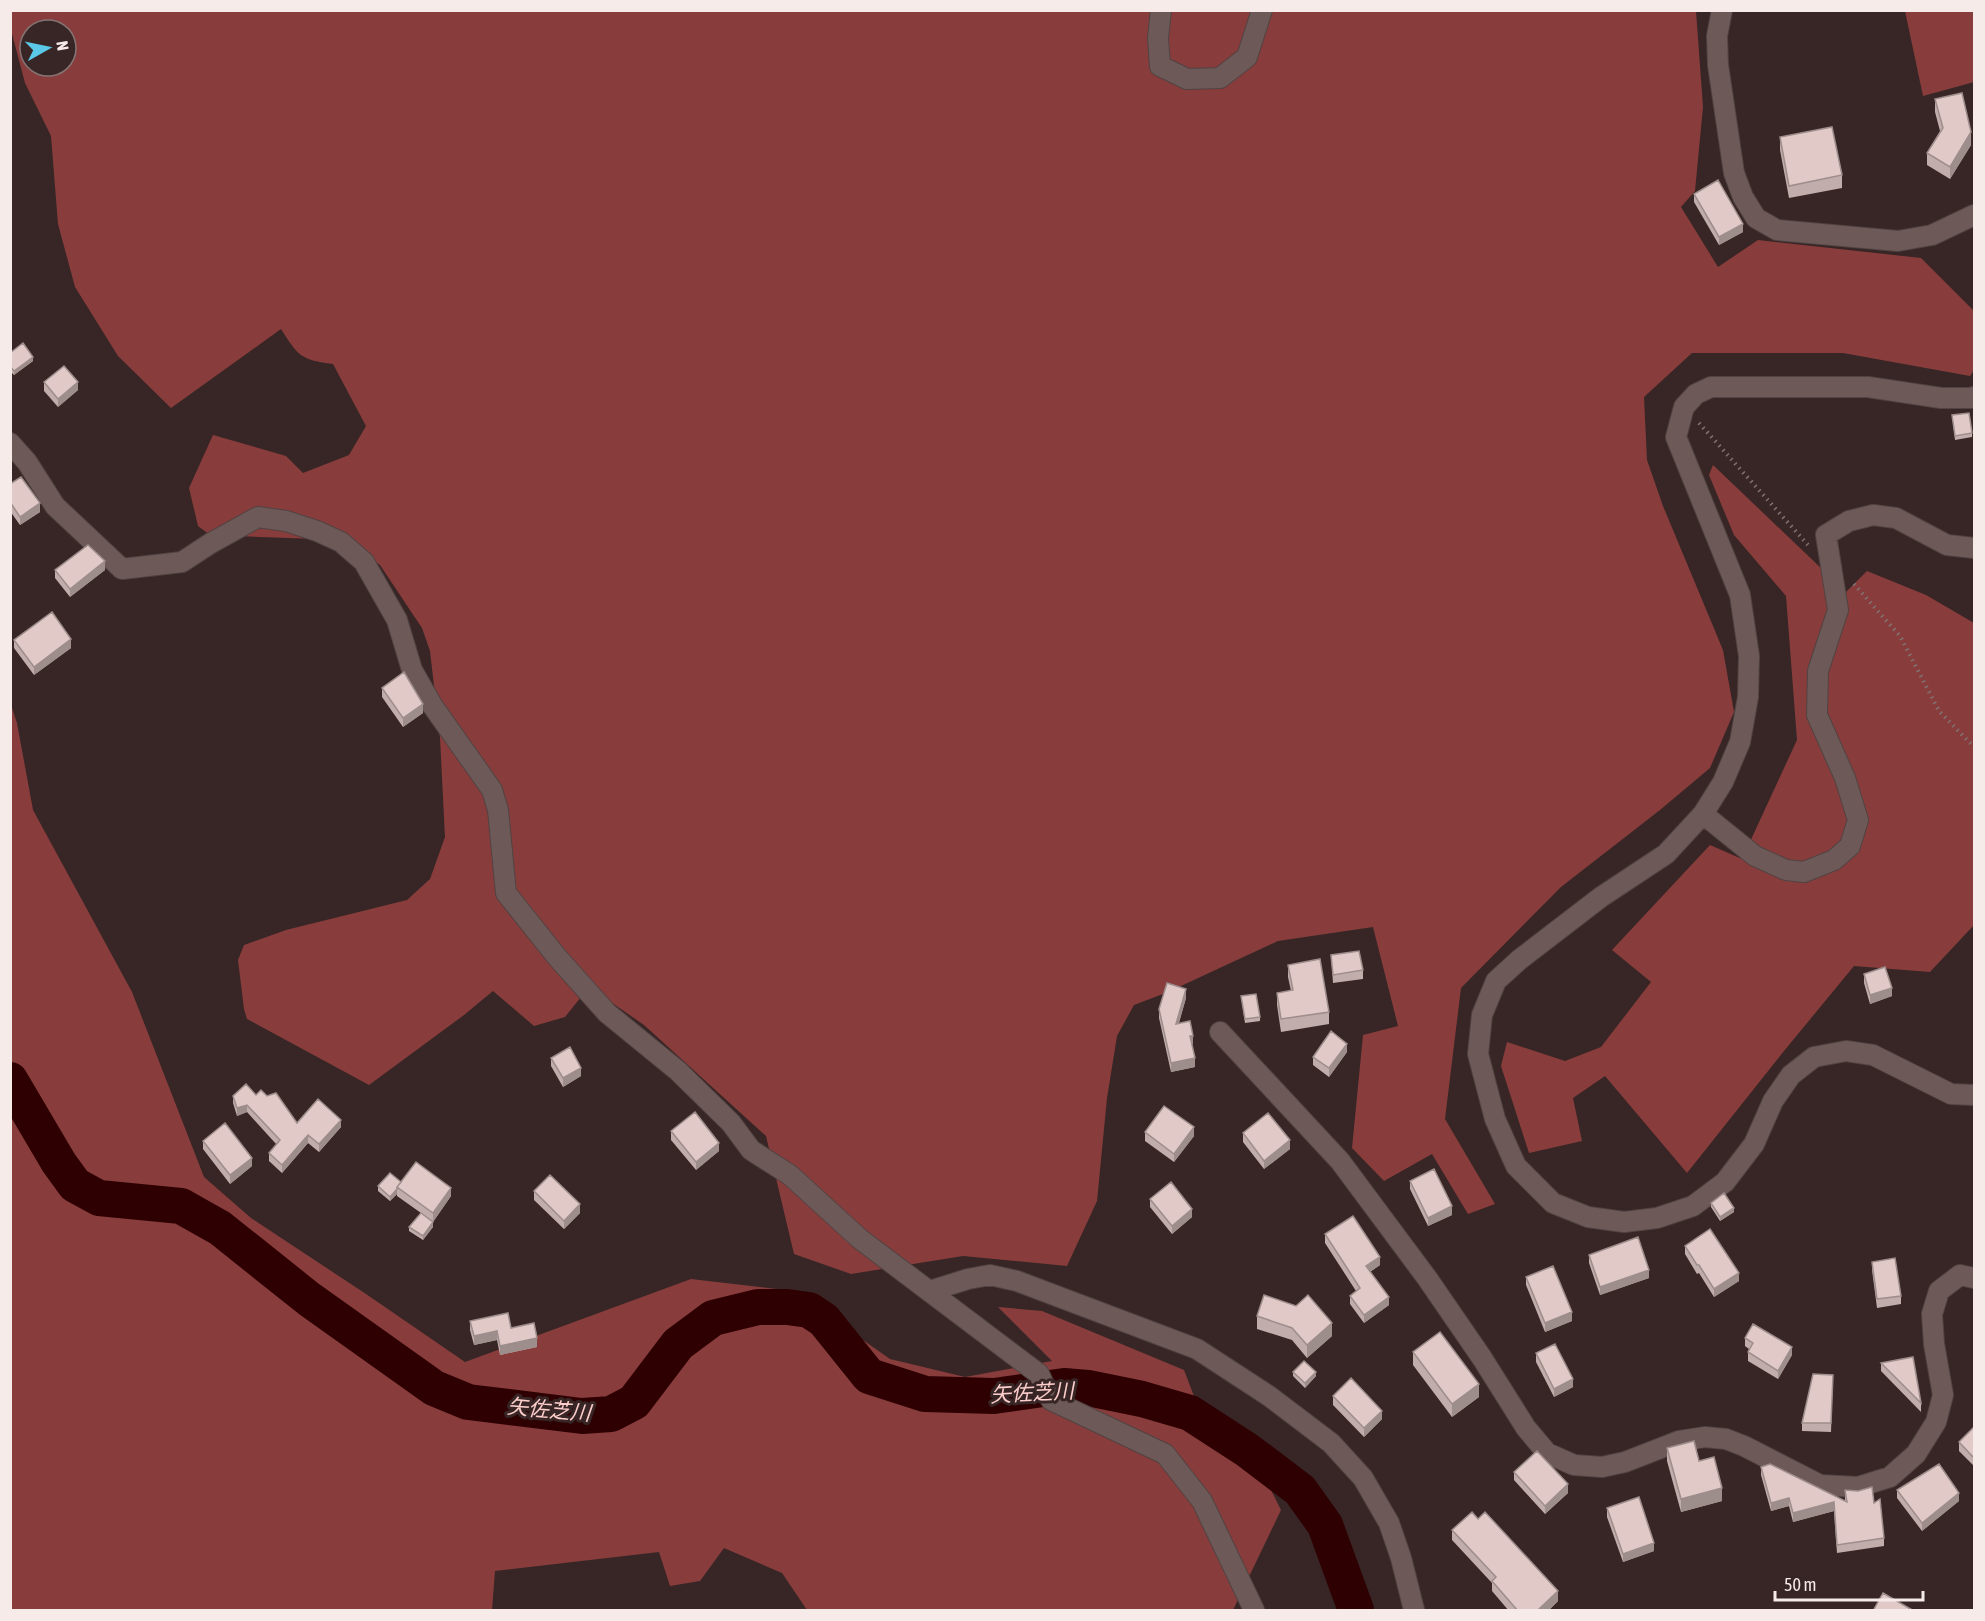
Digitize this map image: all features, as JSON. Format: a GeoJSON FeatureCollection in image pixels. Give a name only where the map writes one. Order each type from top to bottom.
{"type":"FeatureCollection","features":[{"type":"Feature","properties":{"kind":"street"},"geometry":{"type":"LineString","coordinates":[[1161,10],[1158,38],[1160,66],[1187,79],[1220,78],[1247,57],[1262,10]]}},
{"type":"Feature","properties":{"kind":"street"},"geometry":{"type":"LineString","coordinates":[[1722,10],[1718,36],[1718,65],[1734,173],[1743,197],[1756,218],[1777,230],[1898,241],[1932,235],[1974,215]]}},
{"type":"Feature","properties":{"kind":"street"},"geometry":{"type":"LineString","coordinates":[[1974,397],[1941,398],[1868,387],[1711,387],[1696,394],[1684,407],[1676,437],[1740,595],[1749,656],[1748,697],[1740,742],[1723,782],[1703,814],[1666,854],[1601,897],[1519,960],[1496,981],[1482,1015],[1478,1054],[1495,1119],[1516,1166],[1553,1203],[1588,1217],[1624,1222],[1657,1218],[1693,1206],[1725,1182],[1754,1144],[1773,1101],[1791,1075],[1814,1057],[1846,1051],[1873,1055],[1951,1094],[1974,1095]]}},
{"type":"Feature","properties":{"kind":"street"},"geometry":{"type":"LineString","coordinates":[[10,443],[27,462],[55,506],[122,570],[182,562],[258,517],[286,521],[317,531],[341,542],[364,562],[397,621],[412,670],[432,705],[492,790],[498,810],[506,893],[556,957],[607,1013],[678,1071],[732,1123],[751,1150],[790,1175],[860,1239],[1040,1374],[1051,1400],[1164,1454],[1202,1502],[1254,1611]]}},
{"type":"Feature","properties":{"kind":"street"},"geometry":{"type":"LineString","coordinates":[[1703,814],[1755,856],[1786,870],[1804,873],[1834,860],[1850,846],[1858,820],[1845,778],[1817,715],[1818,671],[1838,610],[1826,535],[1849,521],[1873,515],[1896,518],[1947,545],[1974,548]]}},
{"type":"Feature","properties":{"kind":"street"},"geometry":{"type":"LineString","coordinates":[[1220,1032],[1340,1161],[1427,1278],[1482,1358],[1526,1428],[1547,1453],[1574,1465],[1602,1467],[1625,1462],[1679,1441],[1705,1437],[1726,1439],[1744,1446],[1820,1485],[1858,1487],[1890,1478],[1916,1454],[1936,1422],[1943,1395],[1934,1344],[1932,1314],[1939,1291],[1960,1275],[1974,1278]]}},
{"type":"Feature","properties":{"kind":"street"},"geometry":{"type":"LineString","coordinates":[[930,1291],[968,1279],[990,1275],[1017,1281],[1197,1349],[1269,1396],[1330,1443],[1363,1478],[1389,1522],[1401,1558],[1414,1611]]}},
{"type":"Feature","properties":{"kind":"path"},"geometry":{"type":"LineString","coordinates":[[1684,407],[1831,570],[1850,580],[1900,636],[1939,711],[1974,747]]}},
{"type":"Feature","properties":{"kind":"shaded area"},"geometry":{"type":"Polygon","coordinates":[[[10,11],[1696,11],[1703,107],[1695,191],[1681,207],[1718,267],[1758,240],[1921,258],[1974,311],[1974,370],[1970,376],[1843,353],[1692,353],[1644,397],[1647,460],[1663,506],[1723,650],[1734,712],[1710,768],[1561,887],[1461,988],[1445,1119],[1495,1204],[1468,1214],[1432,1154],[1384,1181],[1352,1148],[1363,1035],[1398,1026],[1373,927],[1278,941],[1168,992],[1134,1005],[1117,1036],[1107,1098],[1097,1201],[1067,1266],[963,1256],[851,1274],[794,1254],[766,1136],[644,1025],[589,987],[565,1017],[534,1026],[493,991],[369,1085],[247,1019],[238,960],[244,945],[286,930],[407,900],[430,879],[445,837],[440,738],[430,651],[422,628],[380,565],[345,540],[210,535],[198,526],[189,488],[213,435],[286,456],[303,473],[349,455],[366,426],[333,364],[314,361],[301,355],[281,329],[171,408],[118,356],[75,287],[58,224],[51,136],[24,78],[78,78],[78,18],[18,18],[18,56],[11,30],[10,11]]]}},
{"type":"Feature","properties":{"kind":"shaded area"},"geometry":{"type":"Polygon","coordinates":[[[1905,11],[1974,11],[1974,82],[1923,96],[1905,11]]]}},
{"type":"Feature","properties":{"kind":"shaded area"},"geometry":{"type":"Polygon","coordinates":[[[1713,465],[1846,592],[1867,571],[1926,595],[1974,623],[1974,925],[1930,972],[1854,966],[1687,1173],[1605,1076],[1573,1098],[1582,1141],[1529,1153],[1501,1066],[1507,1042],[1565,1061],[1601,1047],[1651,982],[1612,950],[1710,845],[1742,859],[1797,740],[1786,596],[1734,535],[1709,475],[1713,465]]]}},
{"type":"Feature","properties":{"kind":"shaded area"},"geometry":{"type":"Polygon","coordinates":[[[10,702],[17,723],[33,810],[132,992],[204,1177],[251,1218],[465,1362],[691,1279],[793,1291],[890,1359],[965,1377],[1052,1361],[998,1307],[1042,1311],[1184,1370],[1208,1433],[1266,1480],[1281,1510],[1233,1610],[807,1610],[782,1573],[724,1548],[700,1581],[670,1586],[659,1552],[495,1571],[492,1610],[11,1610],[10,702]]]}},
{"type":"Feature","properties":{"kind":"building"},"geometry":{"type":"Polygon","coordinates":[[[1962,93],[1971,132],[1950,167],[1927,153],[1943,128],[1935,99],[1962,93]]]}},
{"type":"Feature","properties":{"kind":"building"},"geometry":{"type":"Polygon","coordinates":[[[1832,127],[1842,175],[1789,186],[1780,137],[1832,127]]]}},
{"type":"Feature","properties":{"kind":"building"},"geometry":{"type":"Polygon","coordinates":[[[1718,180],[1743,224],[1719,237],[1694,194],[1718,180]]]}},
{"type":"Feature","properties":{"kind":"building"},"geometry":{"type":"Polygon","coordinates":[[[23,343],[33,357],[14,371],[10,366],[10,353],[23,343]]]}},
{"type":"Feature","properties":{"kind":"building"},"geometry":{"type":"Polygon","coordinates":[[[64,366],[78,382],[58,399],[44,382],[64,366]]]}},
{"type":"Feature","properties":{"kind":"building"},"geometry":{"type":"Polygon","coordinates":[[[1969,413],[1972,433],[1955,436],[1952,415],[1969,413]]]}},
{"type":"Feature","properties":{"kind":"building"},"geometry":{"type":"Polygon","coordinates":[[[21,477],[40,503],[20,517],[10,502],[10,484],[21,477]]]}},
{"type":"Feature","properties":{"kind":"building"},"geometry":{"type":"Polygon","coordinates":[[[88,545],[105,561],[70,589],[55,570],[88,545]]]}},
{"type":"Feature","properties":{"kind":"building"},"geometry":{"type":"Polygon","coordinates":[[[52,612],[71,639],[34,667],[14,640],[52,612]]]}},
{"type":"Feature","properties":{"kind":"building"},"geometry":{"type":"Polygon","coordinates":[[[404,672],[423,704],[403,718],[382,688],[404,672]]]}},
{"type":"Feature","properties":{"kind":"building"},"geometry":{"type":"Polygon","coordinates":[[[1359,951],[1363,970],[1333,975],[1331,955],[1359,951]]]}},
{"type":"Feature","properties":{"kind":"building"},"geometry":{"type":"Polygon","coordinates":[[[1320,959],[1329,1012],[1281,1019],[1277,993],[1293,990],[1288,965],[1320,959]]]}},
{"type":"Feature","properties":{"kind":"building"},"geometry":{"type":"Polygon","coordinates":[[[1885,967],[1892,988],[1870,995],[1864,974],[1885,967]]]}},
{"type":"Feature","properties":{"kind":"building"},"geometry":{"type":"Polygon","coordinates":[[[1167,983],[1186,989],[1176,1024],[1190,1021],[1193,1036],[1190,1036],[1195,1058],[1171,1063],[1159,1009],[1167,983]]]}},
{"type":"Feature","properties":{"kind":"building"},"geometry":{"type":"Polygon","coordinates":[[[1256,994],[1260,1017],[1245,1019],[1241,996],[1256,994]]]}},
{"type":"Feature","properties":{"kind":"building"},"geometry":{"type":"Polygon","coordinates":[[[1331,1031],[1347,1044],[1329,1068],[1313,1057],[1331,1031]]]}},
{"type":"Feature","properties":{"kind":"building"},"geometry":{"type":"Polygon","coordinates":[[[570,1047],[581,1068],[563,1078],[551,1058],[570,1047]]]}},
{"type":"Feature","properties":{"kind":"building"},"geometry":{"type":"Polygon","coordinates":[[[246,1084],[256,1095],[261,1090],[267,1096],[276,1093],[297,1123],[318,1099],[341,1120],[319,1144],[308,1135],[282,1165],[269,1153],[280,1140],[247,1105],[237,1108],[233,1096],[246,1084]]]}},
{"type":"Feature","properties":{"kind":"building"},"geometry":{"type":"Polygon","coordinates":[[[1164,1106],[1194,1127],[1174,1154],[1145,1132],[1164,1106]]]}},
{"type":"Feature","properties":{"kind":"building"},"geometry":{"type":"Polygon","coordinates":[[[695,1112],[719,1143],[696,1162],[671,1131],[695,1112]]]}},
{"type":"Feature","properties":{"kind":"building"},"geometry":{"type":"Polygon","coordinates":[[[1268,1113],[1290,1140],[1264,1161],[1243,1133],[1268,1113]]]}},
{"type":"Feature","properties":{"kind":"building"},"geometry":{"type":"Polygon","coordinates":[[[225,1123],[252,1158],[230,1175],[203,1141],[225,1123]]]}},
{"type":"Feature","properties":{"kind":"building"},"geometry":{"type":"Polygon","coordinates":[[[416,1162],[451,1188],[433,1213],[397,1187],[416,1162]]]}},
{"type":"Feature","properties":{"kind":"building"},"geometry":{"type":"Polygon","coordinates":[[[1434,1169],[1452,1206],[1428,1218],[1410,1181],[1434,1169]]]}},
{"type":"Feature","properties":{"kind":"building"},"geometry":{"type":"Polygon","coordinates":[[[390,1173],[401,1182],[390,1197],[378,1186],[390,1173]]]}},
{"type":"Feature","properties":{"kind":"building"},"geometry":{"type":"Polygon","coordinates":[[[550,1175],[580,1204],[564,1221],[534,1191],[550,1175]]]}},
{"type":"Feature","properties":{"kind":"building"},"geometry":{"type":"Polygon","coordinates":[[[1171,1182],[1192,1209],[1172,1226],[1150,1199],[1171,1182]]]}},
{"type":"Feature","properties":{"kind":"building"},"geometry":{"type":"Polygon","coordinates":[[[1724,1193],[1734,1208],[1720,1217],[1711,1203],[1724,1193]]]}},
{"type":"Feature","properties":{"kind":"building"},"geometry":{"type":"Polygon","coordinates":[[[421,1213],[433,1222],[423,1236],[409,1227],[421,1213]]]}},
{"type":"Feature","properties":{"kind":"building"},"geometry":{"type":"Polygon","coordinates":[[[1353,1216],[1380,1257],[1366,1266],[1389,1297],[1364,1315],[1350,1296],[1360,1288],[1325,1234],[1353,1216]]]}},
{"type":"Feature","properties":{"kind":"building"},"geometry":{"type":"Polygon","coordinates":[[[1710,1229],[1739,1273],[1714,1289],[1685,1246],[1710,1229]]]}},
{"type":"Feature","properties":{"kind":"building"},"geometry":{"type":"Polygon","coordinates":[[[1638,1237],[1649,1270],[1600,1287],[1589,1255],[1638,1237]]]}},
{"type":"Feature","properties":{"kind":"building"},"geometry":{"type":"Polygon","coordinates":[[[1895,1258],[1901,1296],[1877,1299],[1872,1262],[1895,1258]]]}},
{"type":"Feature","properties":{"kind":"building"},"geometry":{"type":"Polygon","coordinates":[[[1553,1266],[1572,1312],[1545,1323],[1526,1277],[1553,1266]]]}},
{"type":"Feature","properties":{"kind":"building"},"geometry":{"type":"Polygon","coordinates":[[[1264,1295],[1296,1306],[1308,1295],[1332,1323],[1307,1345],[1292,1328],[1257,1316],[1264,1295]]]}},
{"type":"Feature","properties":{"kind":"building"},"geometry":{"type":"Polygon","coordinates":[[[508,1313],[511,1328],[534,1323],[537,1338],[500,1346],[497,1331],[474,1336],[470,1321],[508,1313]]]}},
{"type":"Feature","properties":{"kind":"building"},"geometry":{"type":"Polygon","coordinates":[[[1753,1324],[1792,1347],[1778,1371],[1748,1352],[1753,1343],[1745,1338],[1753,1324]]]}},
{"type":"Feature","properties":{"kind":"building"},"geometry":{"type":"Polygon","coordinates":[[[1440,1332],[1479,1384],[1452,1404],[1413,1352],[1440,1332]]]}},
{"type":"Feature","properties":{"kind":"building"},"geometry":{"type":"Polygon","coordinates":[[[1555,1344],[1573,1379],[1554,1389],[1536,1353],[1555,1344]]]}},
{"type":"Feature","properties":{"kind":"building"},"geometry":{"type":"Polygon","coordinates":[[[1913,1357],[1921,1403],[1881,1363],[1913,1357]]]}},
{"type":"Feature","properties":{"kind":"building"},"geometry":{"type":"Polygon","coordinates":[[[1304,1361],[1316,1372],[1305,1383],[1293,1372],[1304,1361]]]}},
{"type":"Feature","properties":{"kind":"building"},"geometry":{"type":"Polygon","coordinates":[[[1813,1374],[1833,1375],[1831,1423],[1802,1423],[1813,1374]]]}},
{"type":"Feature","properties":{"kind":"building"},"geometry":{"type":"Polygon","coordinates":[[[1351,1378],[1382,1411],[1364,1428],[1333,1396],[1351,1378]]]}},
{"type":"Feature","properties":{"kind":"building"},"geometry":{"type":"Polygon","coordinates":[[[1974,1427],[1974,1458],[1959,1442],[1974,1427]]]}},
{"type":"Feature","properties":{"kind":"building"},"geometry":{"type":"Polygon","coordinates":[[[1694,1441],[1699,1461],[1714,1457],[1722,1488],[1681,1499],[1667,1448],[1694,1441]]]}},
{"type":"Feature","properties":{"kind":"building"},"geometry":{"type":"Polygon","coordinates":[[[1537,1451],[1568,1484],[1545,1506],[1514,1472],[1537,1451]]]}},
{"type":"Feature","properties":{"kind":"building"},"geometry":{"type":"Polygon","coordinates":[[[1770,1464],[1847,1502],[1845,1490],[1858,1491],[1872,1487],[1874,1503],[1880,1499],[1884,1538],[1837,1545],[1834,1502],[1793,1513],[1789,1498],[1771,1503],[1761,1467],[1770,1464]]]}},
{"type":"Feature","properties":{"kind":"building"},"geometry":{"type":"Polygon","coordinates":[[[1939,1464],[1959,1493],[1922,1523],[1897,1490],[1939,1464]]]}},
{"type":"Feature","properties":{"kind":"building"},"geometry":{"type":"Polygon","coordinates":[[[1639,1497],[1654,1543],[1623,1554],[1607,1508],[1639,1497]]]}},
{"type":"Feature","properties":{"kind":"building"},"geometry":{"type":"Polygon","coordinates":[[[1472,1512],[1478,1519],[1485,1512],[1558,1591],[1539,1609],[1541,1611],[1518,1611],[1492,1581],[1496,1577],[1452,1530],[1472,1512]]]}},
{"type":"Feature","properties":{"kind":"building"},"geometry":{"type":"Polygon","coordinates":[[[1883,1593],[1914,1611],[1873,1611],[1883,1593]]]}},
{"type":"Feature","properties":{"kind":"waterway","name":"矢佐芝川"},"geometry":{"type":"LineString","coordinates":[[10,1080],[59,1163],[75,1185],[99,1198],[181,1206],[220,1228],[309,1299],[434,1388],[468,1402],[582,1416],[611,1414],[634,1402],[678,1344],[713,1318],[758,1307],[809,1310],[824,1320],[869,1376],[925,1394],[994,1396],[1064,1386],[1088,1388],[1142,1399],[1190,1413],[1247,1450],[1300,1490],[1325,1525],[1356,1610]]}}]}
